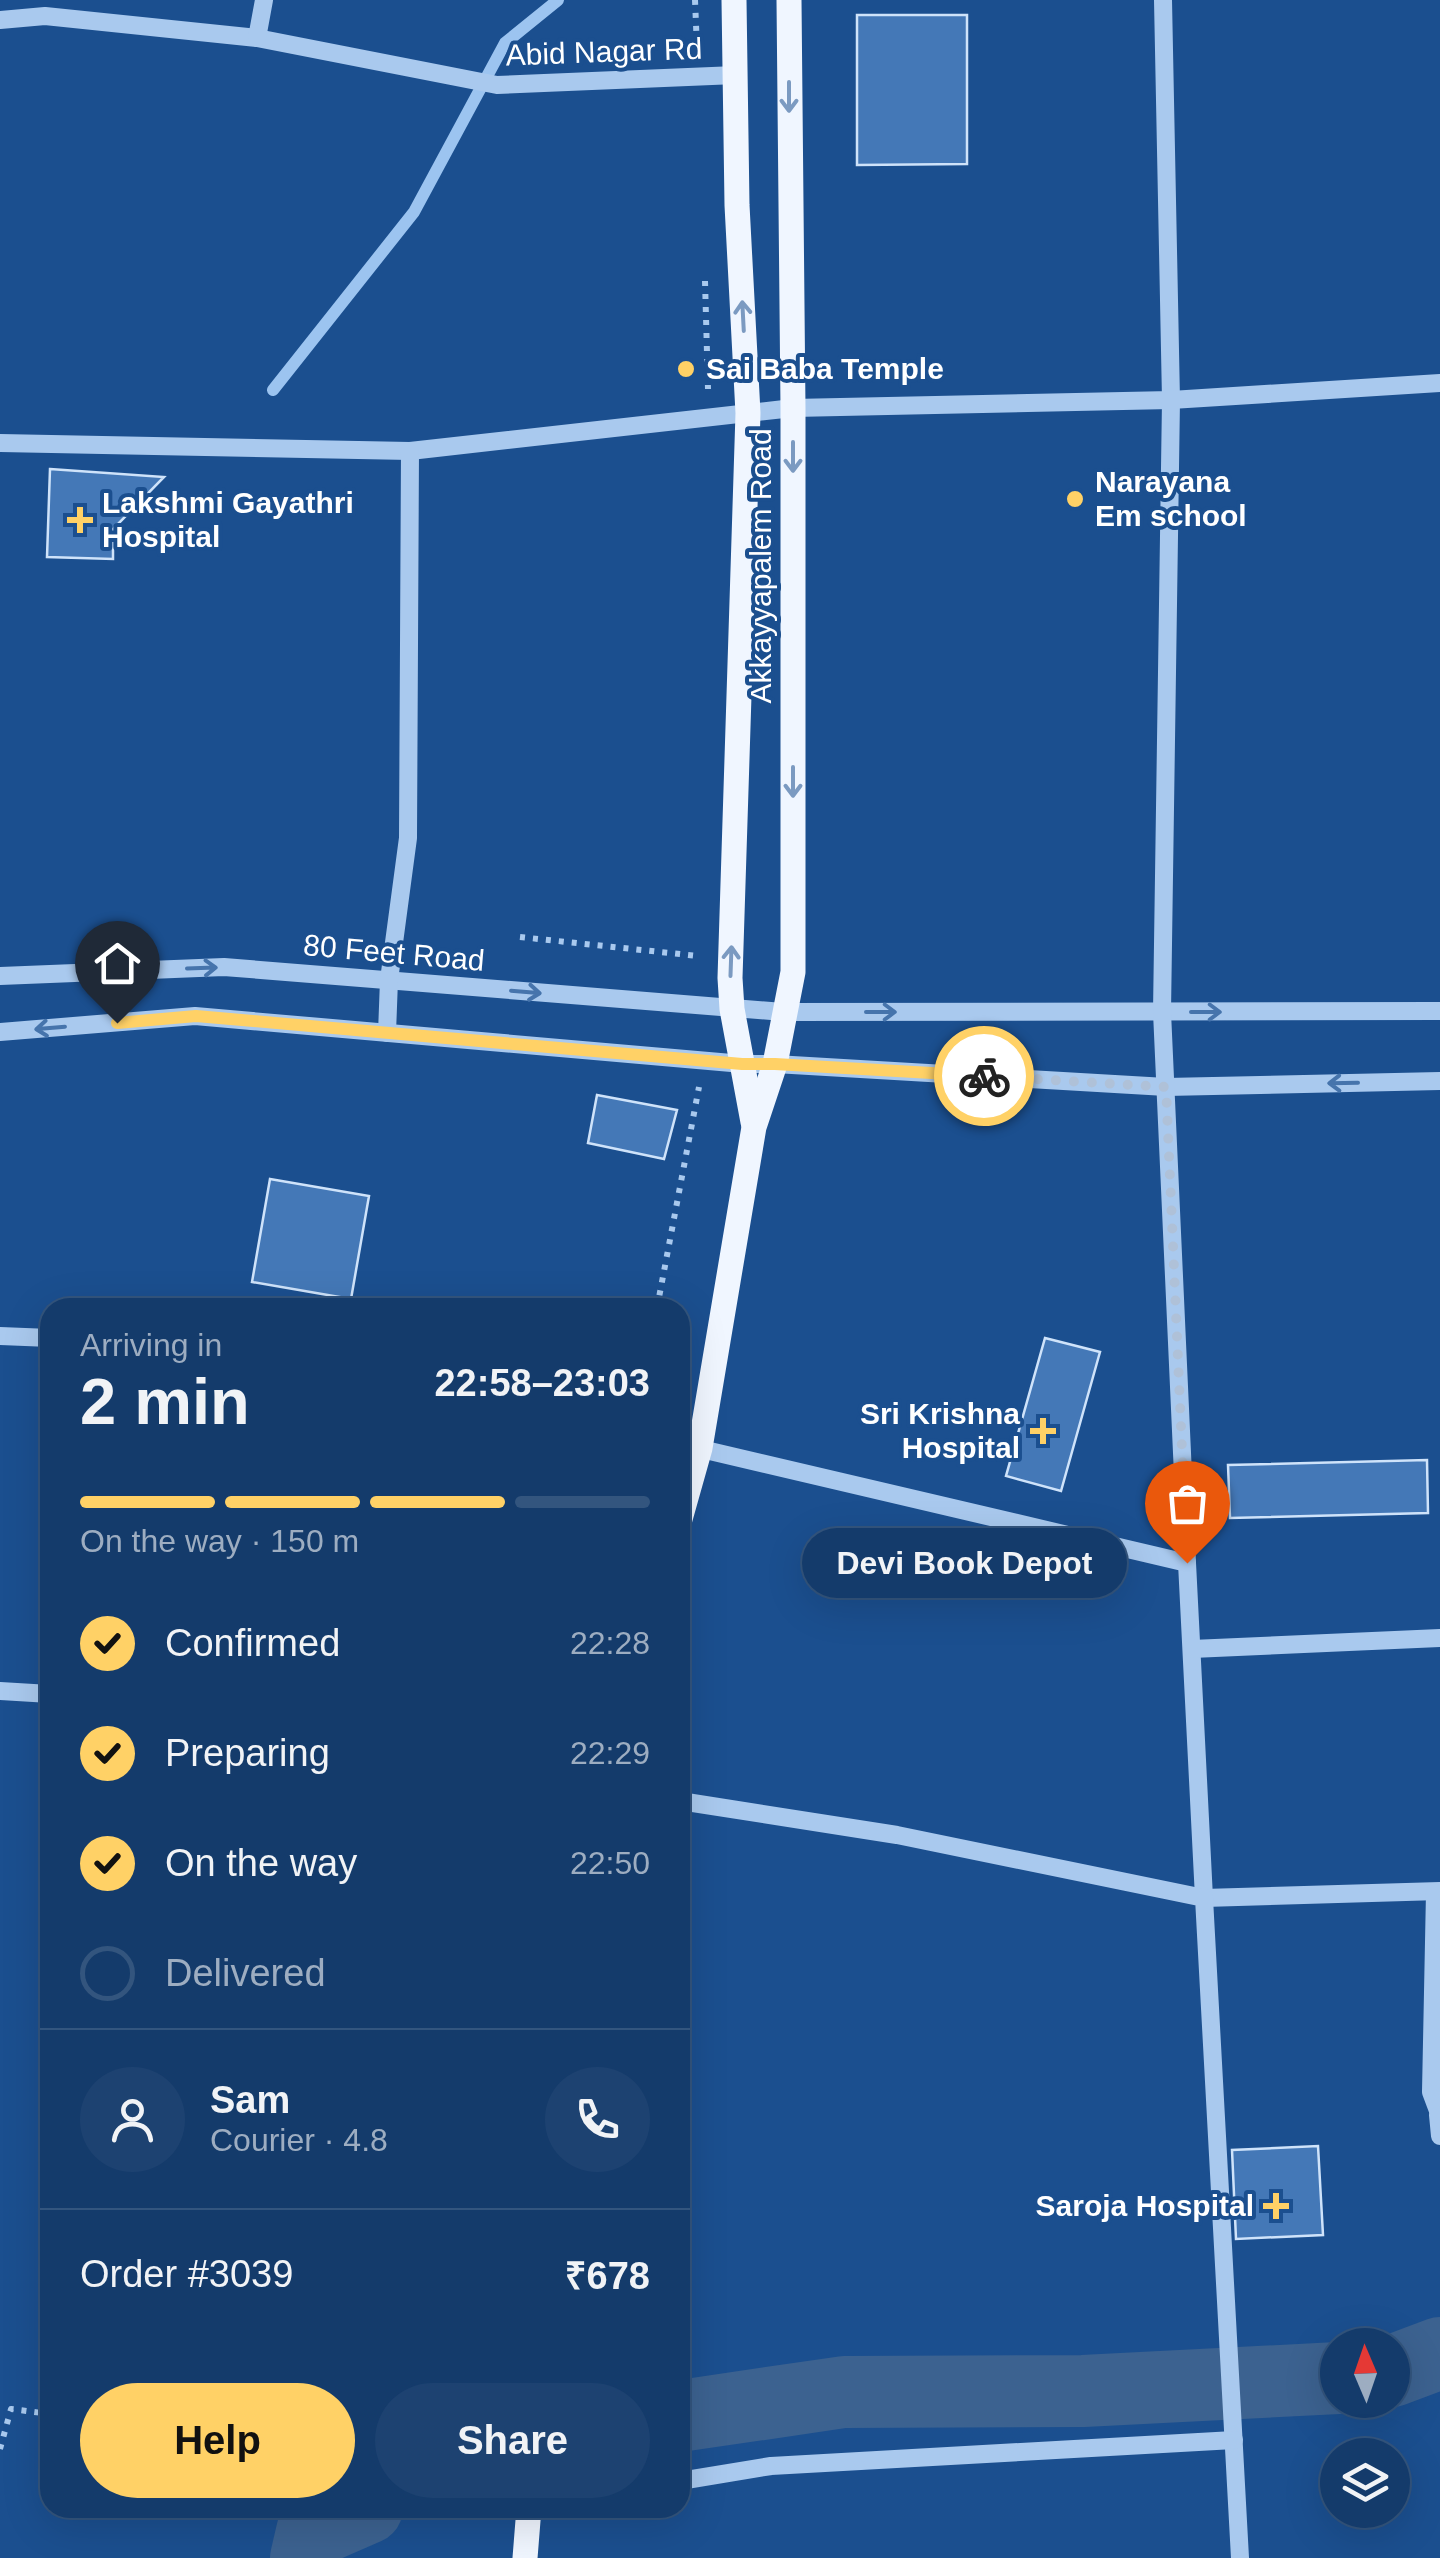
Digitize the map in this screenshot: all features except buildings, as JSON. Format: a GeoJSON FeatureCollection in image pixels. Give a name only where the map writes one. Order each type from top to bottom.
{"type":"FeatureCollection","features":[{"type":"Feature","properties":{"kind":"main road","name":"Akkayyapalem Road"},"geometry":{"type":"LineString","coordinates":[[734,0],[737,204],[748,413],[730,978],[754,1127]]}},
{"type":"Feature","properties":{"kind":"main road","name":"Akkayyapalem Road"},"geometry":{"type":"LineString","coordinates":[[690,1446],[754,1127],[775,1064],[793,972],[794,408],[789,0]]}},
{"type":"Feature","properties":{"kind":"main road"},"geometry":{"type":"LineString","coordinates":[[525,2558],[528,2518]]}},
{"type":"Feature","properties":{"kind":"street"},"geometry":{"type":"LineString","coordinates":[[256,38],[264,0]]}},
{"type":"Feature","properties":{"kind":"street"},"geometry":{"type":"LineString","coordinates":[[1163,0],[1172,400],[1162,1012],[1240,2558]]}},
{"type":"Feature","properties":{"kind":"street","name":"Abid Nagar Rd"},"geometry":{"type":"LineString","coordinates":[[0,20],[45,16],[256,38],[497,85],[736,74]]}},
{"type":"Feature","properties":{"kind":"street"},"geometry":{"type":"LineString","coordinates":[[0,443],[410,451],[794,408],[1172,400],[1440,382]]}},
{"type":"Feature","properties":{"kind":"street"},"geometry":{"type":"LineString","coordinates":[[387,1033],[389,980],[408,838],[410,451]]}},
{"type":"Feature","properties":{"kind":"street","name":"80 Feet Road"},"geometry":{"type":"LineString","coordinates":[[0,976],[224,967],[783,1012],[1440,1011]]}},
{"type":"Feature","properties":{"kind":"street"},"geometry":{"type":"LineString","coordinates":[[0,1032],[196,1016],[742,1064],[1166,1087],[1440,1082]]}},
{"type":"Feature","properties":{"kind":"street"},"geometry":{"type":"LineString","coordinates":[[0,1336],[40,1338]]}},
{"type":"Feature","properties":{"kind":"street"},"geometry":{"type":"LineString","coordinates":[[690,1446],[1187,1563]]}},
{"type":"Feature","properties":{"kind":"street"},"geometry":{"type":"LineString","coordinates":[[1192,1649],[1440,1638]]}},
{"type":"Feature","properties":{"kind":"street"},"geometry":{"type":"LineString","coordinates":[[0,1691],[40,1693]]}},
{"type":"Feature","properties":{"kind":"street"},"geometry":{"type":"LineString","coordinates":[[690,1803],[897,1835],[1204,1898],[1437,1891],[1431,2092],[1439,2115],[1440,2136]]}},
{"type":"Feature","properties":{"kind":"street"},"geometry":{"type":"LineString","coordinates":[[690,2479],[770,2466],[1234,2440]]}},
{"type":"Feature","properties":{"kind":"path"},"geometry":{"type":"LineString","coordinates":[[695,0],[698,76]]}},
{"type":"Feature","properties":{"kind":"path"},"geometry":{"type":"LineString","coordinates":[[704,266],[709,417]]}},
{"type":"Feature","properties":{"kind":"path"},"geometry":{"type":"LineString","coordinates":[[520,936],[703,956],[701,1006]]}},
{"type":"Feature","properties":{"kind":"path"},"geometry":{"type":"LineString","coordinates":[[659,1298],[699,1087],[699,1060]]}},
{"type":"Feature","properties":{"kind":"path"},"geometry":{"type":"LineString","coordinates":[[0,2449],[11,2409],[40,2413]]}},
{"type":"Feature","properties":{"kind":"waterway"},"geometry":{"type":"LineString","coordinates":[[273,390],[414,212],[505,43],[558,0]]}},
{"type":"Feature","properties":{"kind":"waterway"},"geometry":{"type":"LineString","coordinates":[[1410,2364],[1440,2353]]}},
{"type":"Feature","properties":{"kind":"waterway"},"geometry":{"type":"LineString","coordinates":[[690,2415],[844,2392],[1083,2391],[1320,2379]]}},
{"type":"Feature","properties":{"kind":"waterway"},"geometry":{"type":"LineString","coordinates":[[306,2558],[312,2532],[344,2518]]}},
{"type":"Feature","properties":{"kind":"way so far"},"geometry":{"type":"LineString","coordinates":[[984,1076],[1166,1087],[1187,1563]]}},
{"type":"Feature","properties":{"kind":"place","name":"Sai Baba Temple"},"geometry":{"type":"Point","coordinates":[686,369]}},
{"type":"Feature","properties":{"kind":"place","name":"Narayana Em school"},"geometry":{"type":"Point","coordinates":[1075,499]}},
{"type":"Feature","properties":{"kind":"place","name":"Lakshmi Gayathri Hospital"},"geometry":{"type":"Point","coordinates":[80,520]}},
{"type":"Feature","properties":{"kind":"place","name":"Sri Krishna Hospital"},"geometry":{"type":"Point","coordinates":[1043,1431]}},
{"type":"Feature","properties":{"kind":"place","name":"Devi Book Depot"},"geometry":{"type":"Point","coordinates":[1187,1563]}},
{"type":"Feature","properties":{"kind":"place","name":"Saroja Hospital"},"geometry":{"type":"Point","coordinates":[1276,2206]}},
{"type":"Feature","properties":{"kind":"route"},"geometry":{"type":"LineString","coordinates":[[117,1023],[196,1016],[742,1064],[984,1076]]}}]}
